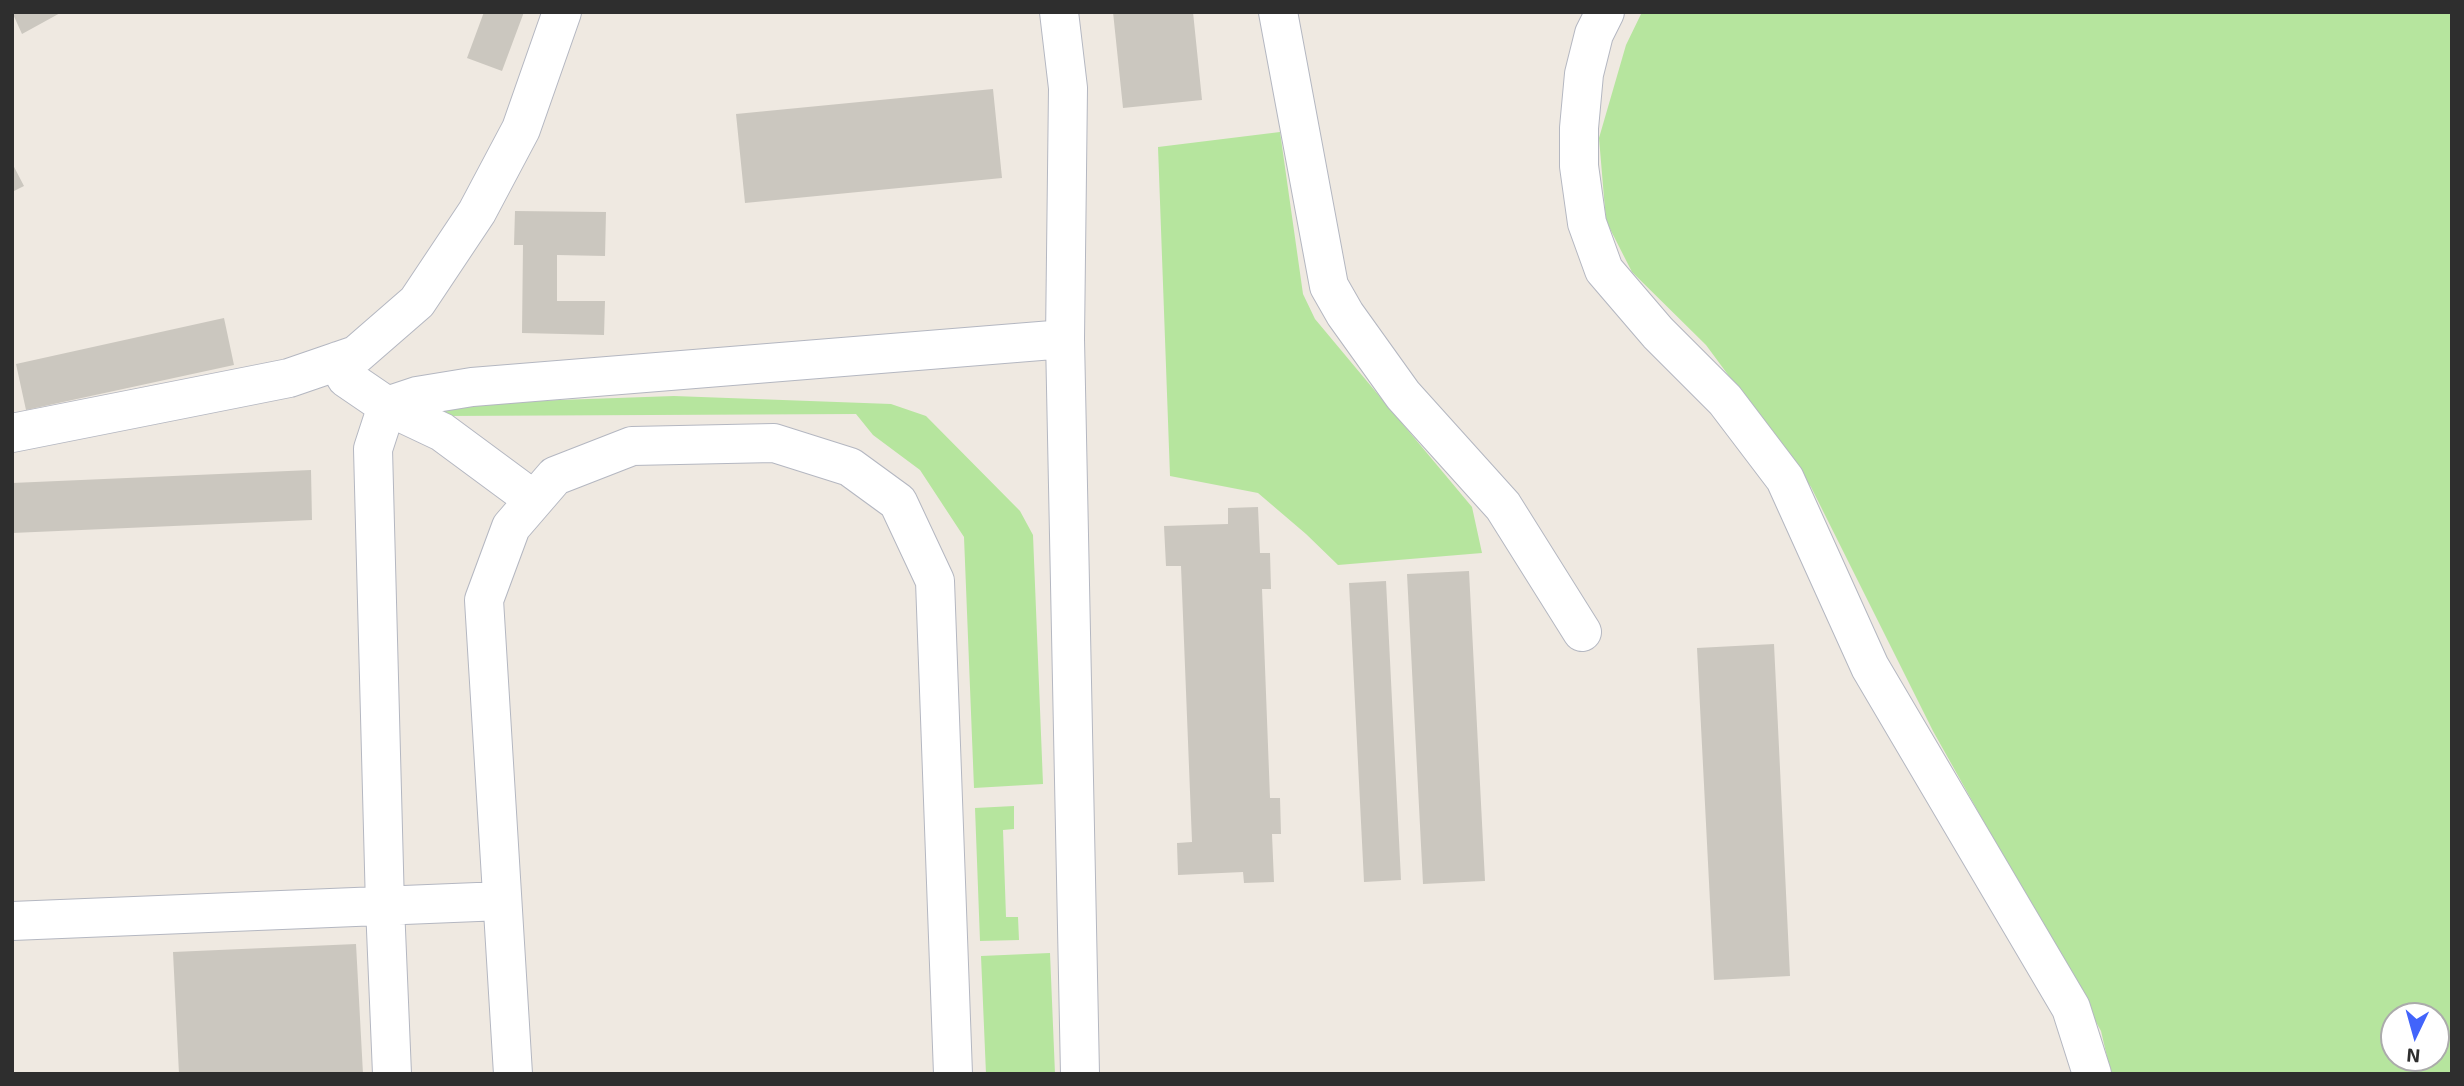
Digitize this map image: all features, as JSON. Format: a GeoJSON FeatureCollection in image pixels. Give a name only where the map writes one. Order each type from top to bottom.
{"type":"FeatureCollection","features":[{"type":"Feature","properties":{"kind":"street"},"geometry":{"type":"LineString","coordinates":[[12,433],[289,378],[355,355],[417,302],[477,212],[521,129],[562,12]]}},
{"type":"Feature","properties":{"kind":"street"},"geometry":{"type":"LineString","coordinates":[[1059,12],[1068,88],[1065,339],[1080,1074]]}},
{"type":"Feature","properties":{"kind":"street"},"geometry":{"type":"LineString","coordinates":[[1278,12],[1329,286],[1345,314],[1403,395],[1503,506],[1582,632]]}},
{"type":"Feature","properties":{"kind":"street"},"geometry":{"type":"LineString","coordinates":[[1605,12],[1594,34],[1584,74],[1579,128],[1579,166],[1587,223],[1604,270],[1658,333],[1725,400],[1784,479],[1870,667],[2071,1008],[2092,1074]]}},
{"type":"Feature","properties":{"kind":"street"},"geometry":{"type":"LineString","coordinates":[[387,406],[417,397],[472,387],[1065,339]]}},
{"type":"Feature","properties":{"kind":"street"},"geometry":{"type":"LineString","coordinates":[[338,361],[346,378],[387,406],[442,432],[534,500]]}},
{"type":"Feature","properties":{"kind":"street"},"geometry":{"type":"LineString","coordinates":[[387,406],[373,449],[392,1074]]}},
{"type":"Feature","properties":{"kind":"street"},"geometry":{"type":"LineString","coordinates":[[513,1074],[484,600],[511,527],[555,476],[632,446],[774,443],[850,467],[898,502],[935,581],[953,1074]]}},
{"type":"Feature","properties":{"kind":"street"},"geometry":{"type":"LineString","coordinates":[[12,921],[502,901]]}},
{"type":"Feature","properties":{"kind":"green space"},"geometry":{"type":"Polygon","coordinates":[[[1642,12],[2452,12],[2452,1074],[2111,1074],[2101,1031],[1933,731],[1811,487],[1706,345],[1632,272],[1606,221],[1599,138],[1626,45],[1642,12]]]}},
{"type":"Feature","properties":{"kind":"green space"},"geometry":{"type":"Polygon","coordinates":[[[1280,132],[1303,294],[1315,319],[1472,507],[1482,553],[1338,565],[1258,493],[1170,476],[1158,147],[1280,132]]]}},
{"type":"Feature","properties":{"kind":"green space"},"geometry":{"type":"Polygon","coordinates":[[[674,396],[891,404],[926,416],[1020,511],[1033,535],[1043,784],[974,788],[964,537],[920,470],[873,435],[856,414],[445,416],[445,404],[674,396]]]}},
{"type":"Feature","properties":{"kind":"green space"},"geometry":{"type":"Polygon","coordinates":[[[1014,806],[1014,829],[1003,830],[1006,917],[1018,917],[1019,940],[980,941],[975,808],[1014,806]]]}},
{"type":"Feature","properties":{"kind":"green space"},"geometry":{"type":"Polygon","coordinates":[[[1050,953],[1055,1074],[986,1074],[981,956],[1050,953]]]}},
{"type":"Feature","properties":{"kind":"building"},"geometry":{"type":"Polygon","coordinates":[[[12,12],[62,12],[22,34],[12,12]]]}},
{"type":"Feature","properties":{"kind":"building"},"geometry":{"type":"Polygon","coordinates":[[[484,12],[524,12],[502,71],[467,58],[484,12]]]}},
{"type":"Feature","properties":{"kind":"building"},"geometry":{"type":"Polygon","coordinates":[[[1113,12],[1193,12],[1202,100],[1123,108],[1113,12]]]}},
{"type":"Feature","properties":{"kind":"building"},"geometry":{"type":"Polygon","coordinates":[[[993,89],[1002,178],[745,203],[736,114],[993,89]]]}},
{"type":"Feature","properties":{"kind":"building"},"geometry":{"type":"Polygon","coordinates":[[[12,163],[24,186],[12,192],[12,163]]]}},
{"type":"Feature","properties":{"kind":"building"},"geometry":{"type":"Polygon","coordinates":[[[515,211],[606,212],[605,256],[557,255],[557,301],[605,301],[604,335],[522,333],[523,245],[514,245],[515,211]]]}},
{"type":"Feature","properties":{"kind":"building"},"geometry":{"type":"Polygon","coordinates":[[[224,318],[234,365],[26,410],[16,364],[224,318]]]}},
{"type":"Feature","properties":{"kind":"building"},"geometry":{"type":"Polygon","coordinates":[[[311,470],[312,520],[12,533],[12,483],[311,470]]]}},
{"type":"Feature","properties":{"kind":"building"},"geometry":{"type":"Polygon","coordinates":[[[1258,507],[1260,553],[1270,553],[1271,589],[1262,589],[1270,798],[1280,798],[1281,834],[1272,834],[1274,882],[1244,883],[1243,872],[1178,875],[1177,843],[1192,842],[1181,566],[1166,566],[1164,526],[1228,524],[1228,508],[1258,507]]]}},
{"type":"Feature","properties":{"kind":"building"},"geometry":{"type":"Polygon","coordinates":[[[1469,571],[1485,881],[1423,884],[1407,574],[1469,571]]]}},
{"type":"Feature","properties":{"kind":"building"},"geometry":{"type":"Polygon","coordinates":[[[1386,581],[1401,880],[1364,882],[1349,583],[1386,581]]]}},
{"type":"Feature","properties":{"kind":"building"},"geometry":{"type":"Polygon","coordinates":[[[1774,644],[1790,976],[1714,980],[1697,648],[1774,644]]]}},
{"type":"Feature","properties":{"kind":"building"},"geometry":{"type":"Polygon","coordinates":[[[356,944],[363,1074],[179,1074],[173,952],[356,944]]]}}]}
